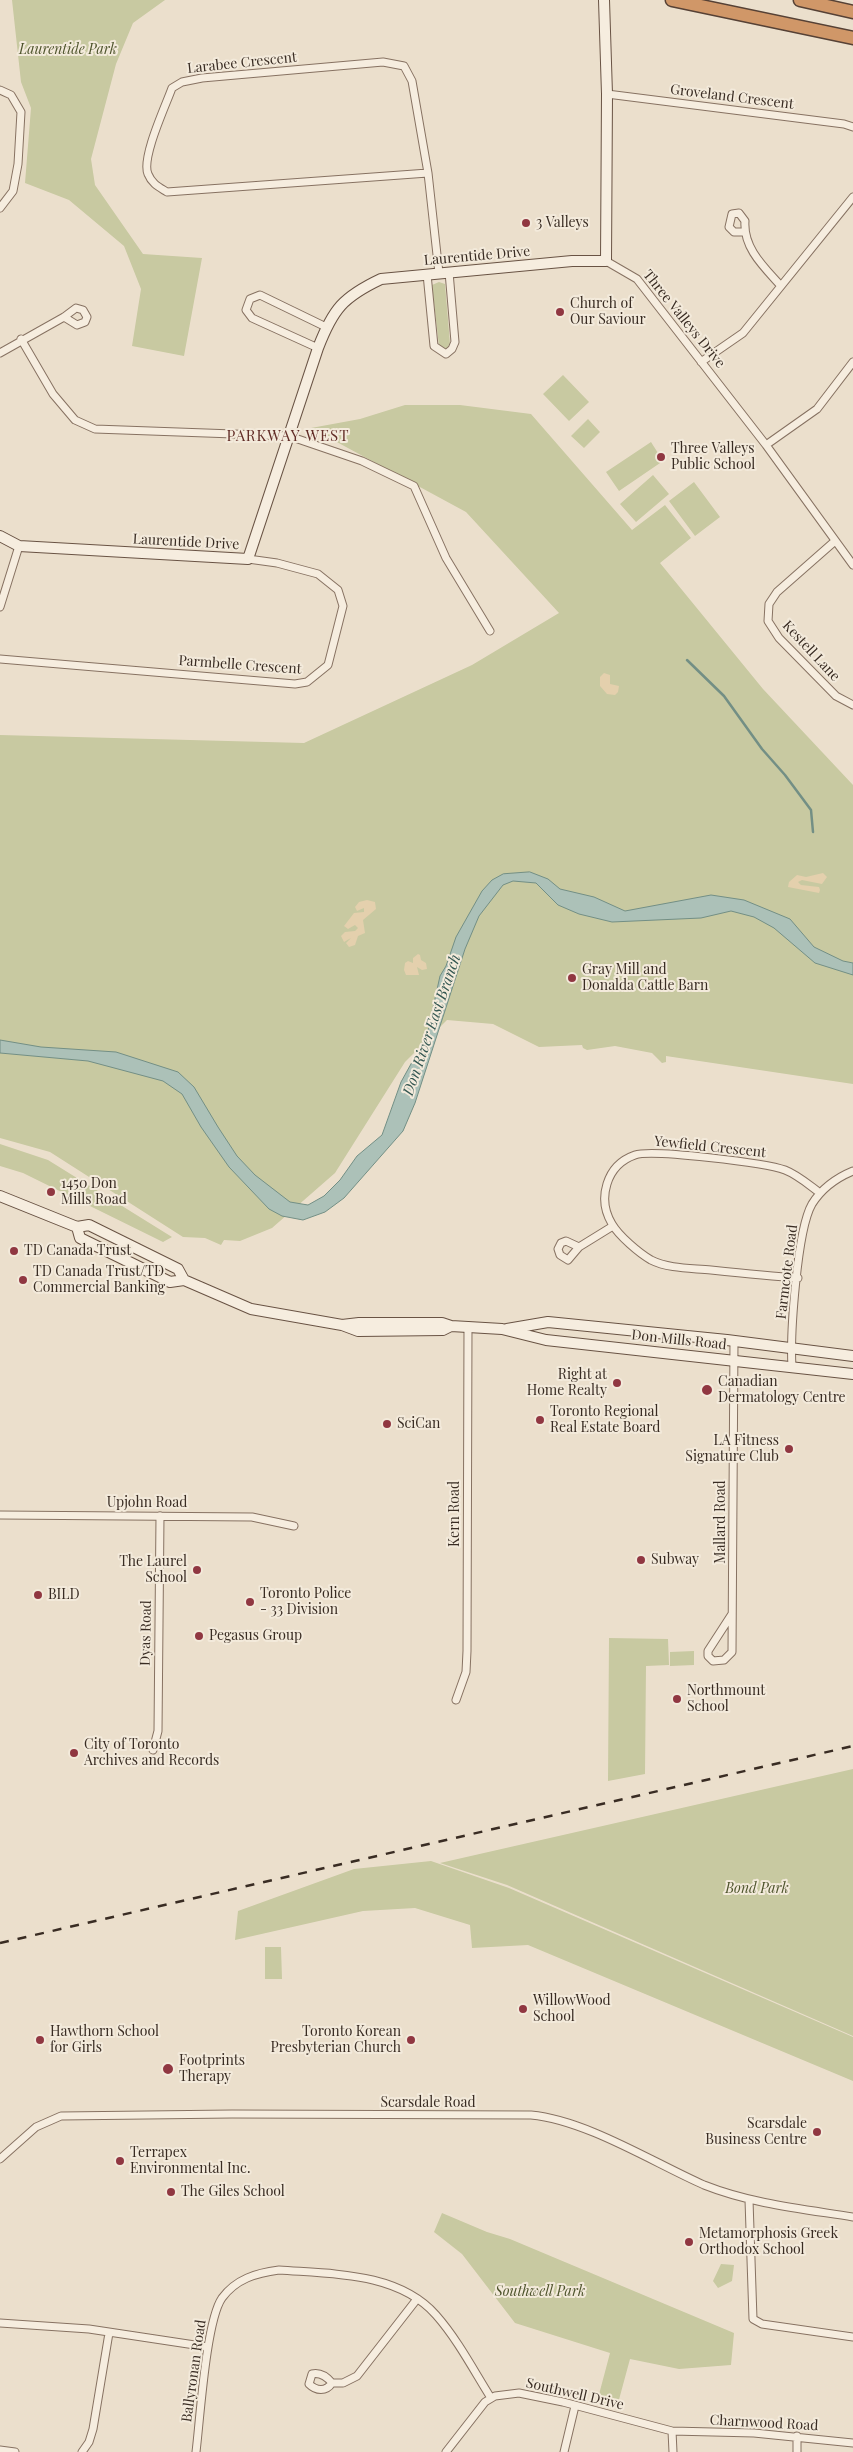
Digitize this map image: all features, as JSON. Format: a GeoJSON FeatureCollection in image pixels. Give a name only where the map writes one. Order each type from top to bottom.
{"type":"FeatureCollection","features":[{"type":"Feature","properties":{"kind":"highway"},"geometry":{"type":"LineString","coordinates":[[672,0],[853,38]]}},
{"type":"Feature","properties":{"kind":"highway"},"geometry":{"type":"LineString","coordinates":[[800,0],[853,12]]}},
{"type":"Feature","properties":{"kind":"main road"},"geometry":{"type":"LineString","coordinates":[[604,0],[606,261]]}},
{"type":"Feature","properties":{"kind":"main road","name":"Laurentide Drive"},"geometry":{"type":"LineString","coordinates":[[0,536],[19,546],[248,559],[318,348],[326,327],[340,304],[361,289],[381,279],[580,260],[606,261]]}},
{"type":"Feature","properties":{"kind":"main road","name":"Don Mills Road"},"geometry":{"type":"LineString","coordinates":[[0,1196],[77,1228],[89,1225],[178,1269],[184,1280]]}},
{"type":"Feature","properties":{"kind":"main road","name":"Don Mills Road"},"geometry":{"type":"LineString","coordinates":[[77,1228],[80,1238],[170,1282],[184,1280],[251,1309],[342,1325],[358,1331],[443,1330],[451,1326],[468,1326],[502,1329],[546,1340],[733,1359],[853,1374]]}},
{"type":"Feature","properties":{"kind":"main road","name":"Don Mills Road"},"geometry":{"type":"LineString","coordinates":[[502,1329],[548,1322],[734,1341],[791,1350],[853,1356]]}},
{"type":"Feature","properties":{"kind":"street","name":"Larabee Crescent"},"geometry":{"type":"LineString","coordinates":[[427,274],[434,346],[446,354],[452,349],[455,342],[428,174],[412,81],[404,66],[383,62],[202,78],[182,82],[172,88],[147,159],[147,172],[154,184],[168,192],[428,174]]}},
{"type":"Feature","properties":{"kind":"street"},"geometry":{"type":"LineString","coordinates":[[0,90],[11,95],[21,112],[18,164],[13,191],[0,208]]}},
{"type":"Feature","properties":{"kind":"street","name":"Groveland Crescent"},"geometry":{"type":"LineString","coordinates":[[606,94],[844,124],[853,128]]}},
{"type":"Feature","properties":{"kind":"street"},"geometry":{"type":"LineString","coordinates":[[701,362],[743,333],[853,197]]}},
{"type":"Feature","properties":{"kind":"street"},"geometry":{"type":"LineString","coordinates":[[744,232],[747,243],[781,286]]}},
{"type":"Feature","properties":{"kind":"street","name":"Three Valleys Drive"},"geometry":{"type":"LineString","coordinates":[[606,261],[637,279],[766,445],[853,565]]}},
{"type":"Feature","properties":{"kind":"street"},"geometry":{"type":"LineString","coordinates":[[318,348],[252,318],[246,310],[250,299],[260,295],[326,327]]}},
{"type":"Feature","properties":{"kind":"street"},"geometry":{"type":"LineString","coordinates":[[0,352],[64,317]]}},
{"type":"Feature","properties":{"kind":"street"},"geometry":{"type":"LineString","coordinates":[[21,339],[53,394],[75,420],[95,429],[289,436],[362,461],[414,486],[446,558],[490,631]]}},
{"type":"Feature","properties":{"kind":"street"},"geometry":{"type":"LineString","coordinates":[[766,445],[816,409],[853,362]]}},
{"type":"Feature","properties":{"kind":"street","name":"Kestell Lane"},"geometry":{"type":"LineString","coordinates":[[835,541],[776,592],[769,604],[768,621],[779,638],[836,696],[853,705]]}},
{"type":"Feature","properties":{"kind":"street"},"geometry":{"type":"LineString","coordinates":[[0,607],[19,546]]}},
{"type":"Feature","properties":{"kind":"street","name":"Parmbelle Crescent"},"geometry":{"type":"LineString","coordinates":[[0,659],[295,684],[307,682],[328,665],[343,606],[338,590],[318,574],[277,563],[248,559]]}},
{"type":"Feature","properties":{"kind":"street","name":"Yewfield Crescent"},"geometry":{"type":"LineString","coordinates":[[798,1278],[671,1266],[651,1260],[623,1238],[613,1226],[606,1207],[606,1185],[609,1175],[625,1160],[644,1153],[775,1167],[798,1177],[820,1193]]}},
{"type":"Feature","properties":{"kind":"street","name":"Farmcote Road"},"geometry":{"type":"LineString","coordinates":[[792,1367],[791,1350],[798,1278],[809,1210],[820,1193],[833,1182],[853,1171]]}},
{"type":"Feature","properties":{"kind":"street"},"geometry":{"type":"LineString","coordinates":[[579,1247],[613,1226]]}},
{"type":"Feature","properties":{"kind":"street","name":"Kern Road"},"geometry":{"type":"LineString","coordinates":[[456,1700],[466,1672],[467,1651],[468,1326]]}},
{"type":"Feature","properties":{"kind":"street","name":"Mallard Road"},"geometry":{"type":"LineString","coordinates":[[732,1614],[708,1651],[708,1656],[712,1661],[724,1660],[732,1652],[734,1341]]}},
{"type":"Feature","properties":{"kind":"street","name":"Upjohn Road"},"geometry":{"type":"LineString","coordinates":[[0,1515],[252,1517],[294,1526]]}},
{"type":"Feature","properties":{"kind":"street","name":"Dyas Road"},"geometry":{"type":"LineString","coordinates":[[153,1750],[158,1731],[160,1516]]}},
{"type":"Feature","properties":{"kind":"street","name":"Scarsdale Road"},"geometry":{"type":"LineString","coordinates":[[0,2159],[40,2124],[61,2116],[232,2114],[532,2115],[576,2126],[703,2184],[749,2200],[853,2217]]}},
{"type":"Feature","properties":{"kind":"street"},"geometry":{"type":"LineString","coordinates":[[749,2200],[753,2319],[762,2324],[853,2337]]}},
{"type":"Feature","properties":{"kind":"street","name":"Ballyronan Road"},"geometry":{"type":"LineString","coordinates":[[196,2452],[208,2347],[221,2299],[234,2286],[250,2276],[278,2270],[367,2278],[388,2285],[417,2299],[443,2322],[491,2398]]}},
{"type":"Feature","properties":{"kind":"street"},"geometry":{"type":"LineString","coordinates":[[332,2383],[343,2383],[357,2376],[417,2299]]}},
{"type":"Feature","properties":{"kind":"street"},"geometry":{"type":"LineString","coordinates":[[0,2323],[89,2329],[208,2347]]}},
{"type":"Feature","properties":{"kind":"street"},"geometry":{"type":"LineString","coordinates":[[82,2452],[89,2442],[93,2429],[109,2333]]}},
{"type":"Feature","properties":{"kind":"street","name":"Southwell Drive"},"geometry":{"type":"LineString","coordinates":[[491,2398],[519,2393],[672,2431]]}},
{"type":"Feature","properties":{"kind":"street"},"geometry":{"type":"LineString","coordinates":[[446,2452],[478,2409],[491,2398]]}},
{"type":"Feature","properties":{"kind":"street"},"geometry":{"type":"LineString","coordinates":[[564,2452],[575,2406]]}},
{"type":"Feature","properties":{"kind":"street"},"geometry":{"type":"LineString","coordinates":[[672,2431],[673,2452]]}},
{"type":"Feature","properties":{"kind":"street","name":"Charnwood Road"},"geometry":{"type":"LineString","coordinates":[[672,2431],[797,2436],[853,2442]]}},
{"type":"Feature","properties":{"kind":"street"},"geometry":{"type":"LineString","coordinates":[[797,2436],[797,2452]]}},
{"type":"Feature","properties":{"kind":"street"},"geometry":{"type":"LineString","coordinates":[[0,2450],[15,2452]]}},
{"type":"Feature","properties":{"kind":"green space","name":"Laurentide Park"},"geometry":{"type":"Polygon","coordinates":[[[12,0],[165,0],[133,23],[116,64],[91,159],[95,185],[143,254],[202,258],[184,356],[132,346],[141,289],[124,246],[69,200],[25,183],[31,108],[21,82],[12,0]]]}},
{"type":"Feature","properties":{"kind":"green space"},"geometry":{"type":"Polygon","coordinates":[[[439,282],[445,284],[450,344],[446,349],[439,346],[432,285],[439,282]]]}},
{"type":"Feature","properties":{"kind":"green space"},"geometry":{"type":"Polygon","coordinates":[[[563,375],[589,402],[569,421],[543,394],[563,375]]]}},
{"type":"Feature","properties":{"kind":"green space"},"geometry":{"type":"Polygon","coordinates":[[[405,405],[460,405],[531,414],[632,530],[665,505],[691,538],[660,563],[763,689],[853,785],[853,1084],[666,1056],[666,1062],[662,1063],[652,1053],[615,1046],[587,1050],[582,1045],[539,1047],[493,1024],[447,1020],[405,1062],[335,1173],[272,1228],[240,1241],[224,1240],[221,1245],[205,1238],[183,1237],[50,1152],[0,1138],[0,735],[304,743],[472,665],[559,613],[466,512],[311,428],[360,419],[405,405]]]}},
{"type":"Feature","properties":{"kind":"green space"},"geometry":{"type":"Polygon","coordinates":[[[588,419],[600,432],[584,448],[571,436],[588,419]]]}},
{"type":"Feature","properties":{"kind":"green space"},"geometry":{"type":"Polygon","coordinates":[[[651,442],[663,461],[619,491],[606,472],[651,442]]]}},
{"type":"Feature","properties":{"kind":"green space"},"geometry":{"type":"Polygon","coordinates":[[[653,475],[669,494],[636,522],[620,504],[653,475]]]}},
{"type":"Feature","properties":{"kind":"green space"},"geometry":{"type":"Polygon","coordinates":[[[694,482],[720,517],[695,536],[669,501],[694,482]]]}},
{"type":"Feature","properties":{"kind":"green space"},"geometry":{"type":"Polygon","coordinates":[[[0,1144],[48,1160],[172,1237],[163,1242],[23,1173],[0,1166],[0,1144]]]}},
{"type":"Feature","properties":{"kind":"green space"},"geometry":{"type":"Polygon","coordinates":[[[609,1638],[668,1639],[669,1665],[646,1666],[645,1774],[608,1781],[609,1638]]]}},
{"type":"Feature","properties":{"kind":"green space"},"geometry":{"type":"Polygon","coordinates":[[[694,1651],[694,1665],[670,1666],[670,1652],[694,1651]]]}},
{"type":"Feature","properties":{"kind":"green space","name":"Bond Park"},"geometry":{"type":"Polygon","coordinates":[[[853,1769],[853,2036],[507,1885],[440,1863],[853,1769]]]}},
{"type":"Feature","properties":{"kind":"green space"},"geometry":{"type":"Polygon","coordinates":[[[431,1861],[509,1888],[853,2037],[853,2081],[528,1945],[472,1948],[470,1925],[415,1908],[363,1911],[235,1940],[238,1911],[354,1869],[431,1861]]]}},
{"type":"Feature","properties":{"kind":"green space"},"geometry":{"type":"Polygon","coordinates":[[[265,1947],[281,1947],[282,1979],[265,1979],[265,1947]]]}},
{"type":"Feature","properties":{"kind":"green space","name":"Southwell Park"},"geometry":{"type":"Polygon","coordinates":[[[442,2213],[487,2232],[510,2239],[734,2333],[731,2365],[679,2369],[630,2359],[617,2407],[597,2402],[610,2353],[515,2323],[462,2254],[434,2232],[442,2213]]]}},
{"type":"Feature","properties":{"kind":"green space"},"geometry":{"type":"Polygon","coordinates":[[[721,2264],[734,2265],[732,2281],[718,2288],[713,2281],[721,2264]]]}},
{"type":"Feature","properties":{"kind":"sand"},"geometry":{"type":"Polygon","coordinates":[[[604,673],[610,675],[610,684],[619,686],[618,692],[615,695],[607,694],[600,686],[600,677],[604,673]]]}},
{"type":"Feature","properties":{"kind":"sand"},"geometry":{"type":"Polygon","coordinates":[[[823,873],[827,877],[822,884],[802,880],[798,882],[801,885],[819,887],[819,893],[788,887],[789,882],[797,875],[806,877],[823,873]]]}},
{"type":"Feature","properties":{"kind":"sand"},"geometry":{"type":"Polygon","coordinates":[[[367,900],[375,902],[376,909],[363,920],[365,933],[358,936],[355,945],[349,947],[346,943],[351,938],[344,942],[341,936],[345,932],[355,931],[358,928],[355,925],[348,929],[344,926],[354,913],[364,912],[364,908],[357,911],[355,907],[359,902],[367,900]]]}},
{"type":"Feature","properties":{"kind":"sand"},"geometry":{"type":"Polygon","coordinates":[[[418,954],[421,960],[426,963],[427,969],[422,970],[417,967],[419,975],[406,975],[404,970],[405,963],[408,961],[413,963],[413,958],[418,954]]]}},
{"type":"Feature","properties":{"kind":"water","name":"Don River East Branch"},"geometry":{"type":"Polygon","coordinates":[[[530,872],[548,879],[560,889],[594,897],[625,911],[711,895],[744,900],[790,919],[814,947],[843,961],[853,963],[853,975],[815,963],[774,928],[754,917],[731,911],[701,918],[612,922],[579,914],[558,905],[536,883],[513,881],[503,885],[479,916],[465,949],[415,1103],[403,1131],[344,1198],[325,1212],[303,1220],[282,1216],[269,1209],[229,1167],[201,1127],[182,1094],[163,1081],[88,1061],[0,1053],[0,1040],[41,1047],[116,1052],[178,1072],[194,1087],[237,1156],[255,1175],[290,1202],[308,1205],[324,1196],[340,1180],[357,1156],[382,1135],[401,1082],[427,1035],[440,976],[446,966],[456,937],[482,891],[492,880],[503,874],[530,872]]]}},
{"type":"Feature","properties":{"kind":"waterway"},"geometry":{"type":"LineString","coordinates":[[687,660],[724,696],[762,749],[785,775],[811,810],[813,832]]}},
{"type":"Feature","properties":{"kind":"railway"},"geometry":{"type":"LineString","coordinates":[[0,1943],[853,1746]]}},
{"type":"Feature","properties":{"kind":"place","name":"3 Valleys"},"geometry":{"type":"Point","coordinates":[526,223]}},
{"type":"Feature","properties":{"kind":"place","name":"Church of Our Saviour"},"geometry":{"type":"Point","coordinates":[560,312]}},
{"type":"Feature","properties":{"kind":"place","name":"Three Valleys Public School"},"geometry":{"type":"Point","coordinates":[661,457]}},
{"type":"Feature","properties":{"kind":"place","name":"Gray Mill and Donalda Cattle Barn"},"geometry":{"type":"Point","coordinates":[572,978]}},
{"type":"Feature","properties":{"kind":"place","name":"1450 Don Mills Road"},"geometry":{"type":"Point","coordinates":[51,1192]}},
{"type":"Feature","properties":{"kind":"place","name":"TD Canada Trust"},"geometry":{"type":"Point","coordinates":[14,1251]}},
{"type":"Feature","properties":{"kind":"place","name":"TD Canada Trust/TD Commercial Banking"},"geometry":{"type":"Point","coordinates":[23,1280]}},
{"type":"Feature","properties":{"kind":"place","name":"Right at Home Realty"},"geometry":{"type":"Point","coordinates":[617,1383]}},
{"type":"Feature","properties":{"kind":"place","name":"Canadian Dermatology Centre"},"geometry":{"type":"Point","coordinates":[707,1390]}},
{"type":"Feature","properties":{"kind":"place","name":"Toronto Regional Real Estate Board"},"geometry":{"type":"Point","coordinates":[540,1420]}},
{"type":"Feature","properties":{"kind":"place","name":"SciCan"},"geometry":{"type":"Point","coordinates":[387,1424]}},
{"type":"Feature","properties":{"kind":"place","name":"LA Fitness Signature Club"},"geometry":{"type":"Point","coordinates":[789,1449]}},
{"type":"Feature","properties":{"kind":"place","name":"Subway"},"geometry":{"type":"Point","coordinates":[641,1560]}},
{"type":"Feature","properties":{"kind":"place","name":"The Laurel School"},"geometry":{"type":"Point","coordinates":[197,1570]}},
{"type":"Feature","properties":{"kind":"place","name":"BILD"},"geometry":{"type":"Point","coordinates":[38,1595]}},
{"type":"Feature","properties":{"kind":"place","name":"Toronto Police - 33 Division"},"geometry":{"type":"Point","coordinates":[250,1602]}},
{"type":"Feature","properties":{"kind":"place","name":"Pegasus Group"},"geometry":{"type":"Point","coordinates":[199,1636]}},
{"type":"Feature","properties":{"kind":"place","name":"Northmount School"},"geometry":{"type":"Point","coordinates":[677,1699]}},
{"type":"Feature","properties":{"kind":"place","name":"City of Toronto Archives and Records"},"geometry":{"type":"Point","coordinates":[74,1753]}},
{"type":"Feature","properties":{"kind":"place","name":"WillowWood School"},"geometry":{"type":"Point","coordinates":[523,2009]}},
{"type":"Feature","properties":{"kind":"place","name":"Hawthorn School for Girls"},"geometry":{"type":"Point","coordinates":[40,2040]}},
{"type":"Feature","properties":{"kind":"place","name":"Toronto Korean Presbyterian Church"},"geometry":{"type":"Point","coordinates":[411,2040]}},
{"type":"Feature","properties":{"kind":"place","name":"Footprints Therapy"},"geometry":{"type":"Point","coordinates":[168,2069]}},
{"type":"Feature","properties":{"kind":"place","name":"Scarsdale Business Centre"},"geometry":{"type":"Point","coordinates":[817,2132]}},
{"type":"Feature","properties":{"kind":"place","name":"Terrapex Environmental Inc."},"geometry":{"type":"Point","coordinates":[120,2161]}},
{"type":"Feature","properties":{"kind":"place","name":"The Giles School"},"geometry":{"type":"Point","coordinates":[171,2192]}},
{"type":"Feature","properties":{"kind":"place","name":"Metamorphosis Greek Orthodox School"},"geometry":{"type":"Point","coordinates":[689,2242]}},
{"type":"Feature","properties":{"kind":"district","name":"PARKWAY WEST"},"geometry":{"type":"Point","coordinates":[288,436]}}]}
